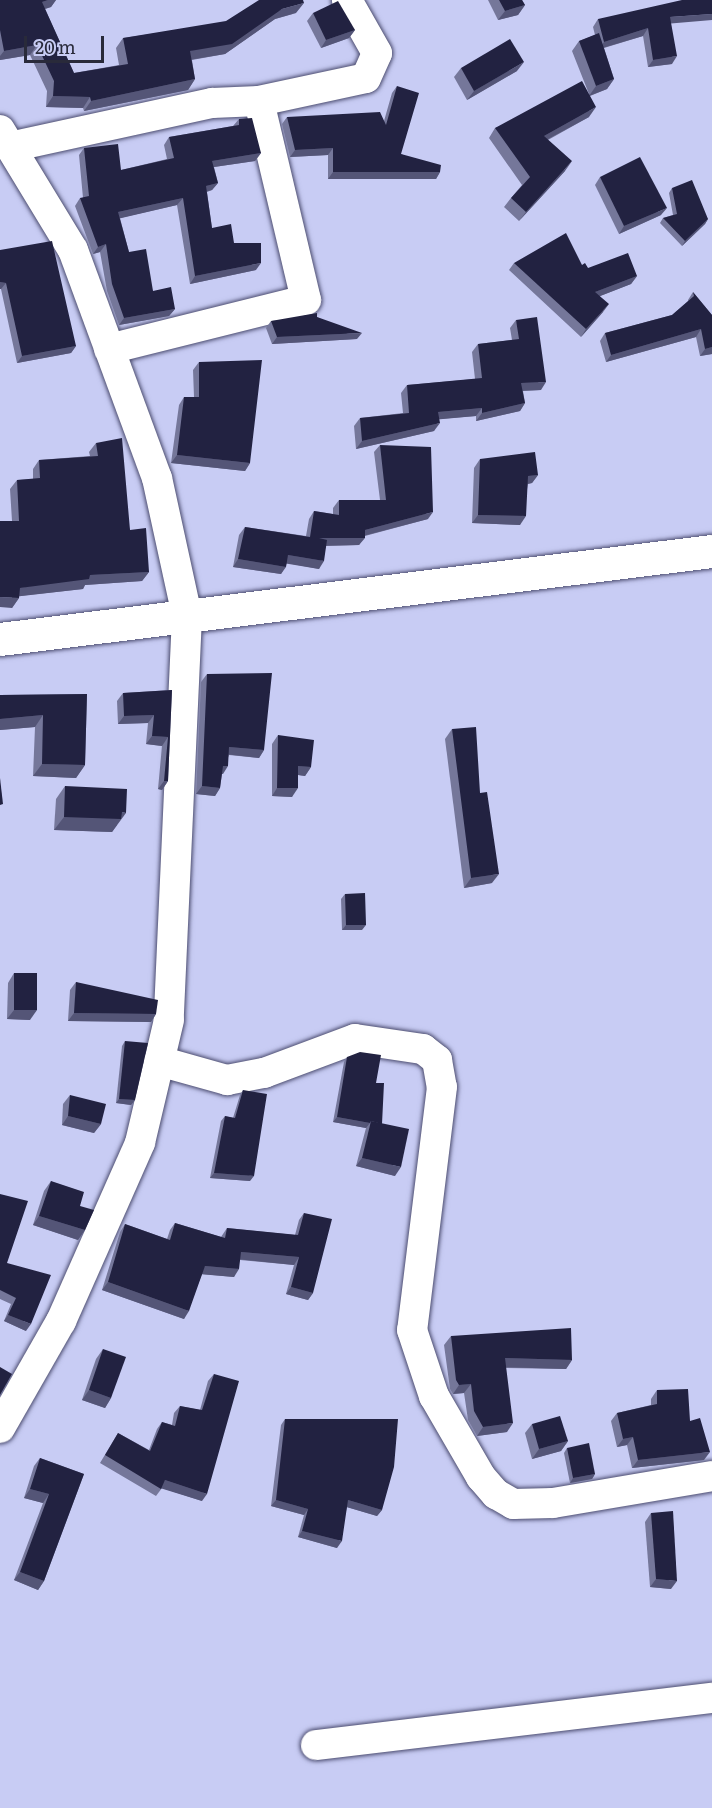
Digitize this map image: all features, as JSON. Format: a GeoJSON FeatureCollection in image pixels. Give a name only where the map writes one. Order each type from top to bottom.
{"type":"FeatureCollection","features":[{"type":"Feature","properties":{"kind":"main road"},"geometry":{"type":"LineString","coordinates":[[0,639],[712,550]]}},
{"type":"Feature","properties":{"kind":"street"},"geometry":{"type":"LineString","coordinates":[[0,1428],[61,1321],[140,1143],[169,1020],[187,616],[156,478],[73,250],[5,138],[212,103],[259,101],[366,78],[377,53],[347,0]]}},
{"type":"Feature","properties":{"kind":"street"},"geometry":{"type":"LineString","coordinates":[[109,349],[306,300],[259,101]]}},
{"type":"Feature","properties":{"kind":"street"},"geometry":{"type":"LineString","coordinates":[[159,1061],[227,1080],[264,1072],[355,1039],[423,1049],[436,1060],[442,1087],[412,1330],[434,1396],[481,1477],[496,1494],[513,1504],[553,1503],[712,1476]]}},
{"type":"Feature","properties":{"kind":"street"},"geometry":{"type":"LineString","coordinates":[[316,1745],[712,1698]]}},
{"type":"Feature","properties":{"kind":"building"},"geometry":{"type":"Polygon","coordinates":[[[0,0],[48,0],[42,2],[74,73],[128,64],[123,38],[226,21],[259,0],[303,0],[304,3],[282,9],[232,44],[190,51],[195,79],[91,101],[90,97],[53,96],[54,81],[37,45],[4,51],[0,30],[0,0]]]}},
{"type":"Feature","properties":{"kind":"building"},"geometry":{"type":"Polygon","coordinates":[[[499,0],[522,0],[525,5],[505,11],[499,0]]]}},
{"type":"Feature","properties":{"kind":"building"},"geometry":{"type":"Polygon","coordinates":[[[682,0],[712,0],[712,14],[670,17],[677,56],[653,60],[648,28],[604,42],[598,19],[682,0]]]}},
{"type":"Feature","properties":{"kind":"building"},"geometry":{"type":"Polygon","coordinates":[[[338,1],[355,30],[326,40],[313,13],[338,1]]]}},
{"type":"Feature","properties":{"kind":"building"},"geometry":{"type":"Polygon","coordinates":[[[599,33],[614,79],[596,86],[579,41],[599,33]]]}},
{"type":"Feature","properties":{"kind":"building"},"geometry":{"type":"Polygon","coordinates":[[[510,39],[524,62],[474,91],[461,68],[510,39]]]}},
{"type":"Feature","properties":{"kind":"building"},"geometry":{"type":"Polygon","coordinates":[[[582,81],[596,107],[544,136],[572,161],[526,212],[511,198],[530,177],[495,128],[582,81]]]}},
{"type":"Feature","properties":{"kind":"building"},"geometry":{"type":"Polygon","coordinates":[[[397,86],[419,93],[401,154],[441,165],[440,172],[333,172],[333,148],[295,150],[287,117],[380,112],[386,125],[397,86]]]}},
{"type":"Feature","properties":{"kind":"building"},"geometry":{"type":"Polygon","coordinates":[[[252,118],[261,153],[212,161],[218,183],[206,186],[212,228],[231,224],[234,243],[261,243],[261,263],[195,276],[183,198],[118,212],[129,252],[146,249],[153,291],[171,287],[175,309],[124,318],[112,284],[106,244],[98,247],[80,198],[89,196],[84,148],[118,144],[121,170],[174,158],[169,137],[239,125],[239,119],[252,118]]]}},
{"type":"Feature","properties":{"kind":"building"},"geometry":{"type":"Polygon","coordinates":[[[640,157],[667,208],[624,226],[600,177],[640,157]]]}},
{"type":"Feature","properties":{"kind":"building"},"geometry":{"type":"Polygon","coordinates":[[[692,180],[708,219],[685,241],[663,218],[677,214],[672,188],[692,180]]]}},
{"type":"Feature","properties":{"kind":"building"},"geometry":{"type":"Polygon","coordinates":[[[566,233],[582,265],[585,263],[588,268],[628,253],[637,276],[595,292],[609,304],[586,329],[514,263],[566,233]]]}},
{"type":"Feature","properties":{"kind":"building"},"geometry":{"type":"Polygon","coordinates":[[[52,241],[76,346],[22,356],[6,283],[0,282],[0,250],[52,241]]]}},
{"type":"Feature","properties":{"kind":"building"},"geometry":{"type":"Polygon","coordinates":[[[693,292],[712,315],[712,347],[705,349],[701,329],[611,355],[605,333],[672,315],[694,296],[693,292]]]}},
{"type":"Feature","properties":{"kind":"building"},"geometry":{"type":"Polygon","coordinates":[[[317,313],[317,317],[362,333],[277,337],[271,321],[317,313]]]}},
{"type":"Feature","properties":{"kind":"building"},"geometry":{"type":"Polygon","coordinates":[[[537,317],[546,382],[521,383],[525,403],[482,413],[482,408],[438,412],[440,423],[362,441],[360,418],[409,413],[407,385],[482,378],[478,344],[519,339],[516,320],[537,317]]]}},
{"type":"Feature","properties":{"kind":"building"},"geometry":{"type":"Polygon","coordinates":[[[262,360],[250,463],[177,455],[184,397],[199,397],[199,362],[262,360]]]}},
{"type":"Feature","properties":{"kind":"building"},"geometry":{"type":"Polygon","coordinates":[[[122,438],[130,530],[146,528],[149,572],[90,575],[89,579],[20,588],[19,598],[0,597],[0,521],[19,521],[17,480],[40,478],[39,460],[98,456],[96,443],[122,438]]]}},
{"type":"Feature","properties":{"kind":"building"},"geometry":{"type":"Polygon","coordinates":[[[380,445],[431,447],[433,512],[365,530],[365,538],[319,538],[327,540],[324,561],[288,555],[286,567],[238,559],[245,527],[310,537],[314,511],[339,515],[339,500],[386,500],[380,445]]]}},
{"type":"Feature","properties":{"kind":"building"},"geometry":{"type":"Polygon","coordinates":[[[535,452],[538,475],[528,476],[526,516],[478,515],[480,459],[535,452]]]}},
{"type":"Feature","properties":{"kind":"building"},"geometry":{"type":"Polygon","coordinates":[[[272,673],[264,750],[229,747],[228,766],[223,766],[220,788],[202,786],[207,674],[272,673]]]}},
{"type":"Feature","properties":{"kind":"building"},"geometry":{"type":"Polygon","coordinates":[[[172,690],[168,781],[164,781],[168,737],[152,736],[154,715],[124,716],[123,693],[172,690]]]}},
{"type":"Feature","properties":{"kind":"building"},"geometry":{"type":"Polygon","coordinates":[[[87,694],[85,765],[42,764],[43,715],[0,719],[0,695],[87,694]]]}},
{"type":"Feature","properties":{"kind":"building"},"geometry":{"type":"Polygon","coordinates":[[[476,727],[480,793],[487,792],[499,874],[471,878],[452,729],[476,727]]]}},
{"type":"Feature","properties":{"kind":"building"},"geometry":{"type":"Polygon","coordinates":[[[278,735],[314,740],[311,767],[298,766],[298,788],[277,788],[278,735]]]}},
{"type":"Feature","properties":{"kind":"building"},"geometry":{"type":"Polygon","coordinates":[[[0,778],[3,804],[0,805],[0,778]]]}},
{"type":"Feature","properties":{"kind":"building"},"geometry":{"type":"Polygon","coordinates":[[[65,786],[127,789],[126,813],[122,812],[121,819],[64,817],[65,786]]]}},
{"type":"Feature","properties":{"kind":"building"},"geometry":{"type":"Polygon","coordinates":[[[365,893],[366,925],[346,925],[345,894],[365,893]]]}},
{"type":"Feature","properties":{"kind":"building"},"geometry":{"type":"Polygon","coordinates":[[[14,973],[37,973],[37,1010],[14,1010],[14,973]]]}},
{"type":"Feature","properties":{"kind":"building"},"geometry":{"type":"Polygon","coordinates":[[[76,982],[158,1000],[156,1014],[74,1013],[76,982]]]}},
{"type":"Feature","properties":{"kind":"building"},"geometry":{"type":"Polygon","coordinates":[[[125,1041],[148,1043],[135,1100],[119,1099],[125,1041]]]}},
{"type":"Feature","properties":{"kind":"building"},"geometry":{"type":"Polygon","coordinates":[[[360,1052],[381,1055],[376,1083],[384,1083],[382,1124],[337,1117],[347,1057],[360,1052]]]}},
{"type":"Feature","properties":{"kind":"building"},"geometry":{"type":"Polygon","coordinates":[[[243,1090],[267,1094],[254,1176],[214,1173],[225,1116],[235,1118],[243,1090]]]}},
{"type":"Feature","properties":{"kind":"building"},"geometry":{"type":"Polygon","coordinates":[[[70,1095],[106,1104],[101,1124],[68,1116],[70,1095]]]}},
{"type":"Feature","properties":{"kind":"building"},"geometry":{"type":"Polygon","coordinates":[[[371,1121],[409,1129],[401,1167],[362,1158],[371,1121]]]}},
{"type":"Feature","properties":{"kind":"building"},"geometry":{"type":"Polygon","coordinates":[[[51,1181],[84,1192],[80,1206],[94,1210],[85,1230],[39,1216],[51,1181]]]}},
{"type":"Feature","properties":{"kind":"building"},"geometry":{"type":"Polygon","coordinates":[[[0,1194],[28,1201],[7,1263],[51,1275],[31,1324],[8,1315],[16,1298],[0,1290],[0,1194]]]}},
{"type":"Feature","properties":{"kind":"building"},"geometry":{"type":"Polygon","coordinates":[[[304,1213],[332,1219],[313,1293],[291,1287],[299,1257],[241,1252],[239,1269],[205,1266],[189,1311],[108,1282],[125,1224],[170,1240],[175,1223],[225,1238],[227,1228],[298,1235],[304,1213]]]}},
{"type":"Feature","properties":{"kind":"building"},"geometry":{"type":"Polygon","coordinates":[[[571,1328],[572,1360],[505,1358],[513,1423],[483,1427],[474,1411],[471,1384],[459,1385],[456,1380],[451,1336],[571,1328]]]}},
{"type":"Feature","properties":{"kind":"building"},"geometry":{"type":"Polygon","coordinates":[[[103,1349],[126,1357],[111,1398],[89,1390],[103,1349]]]}},
{"type":"Feature","properties":{"kind":"building"},"geometry":{"type":"Polygon","coordinates":[[[0,1367],[12,1374],[0,1395],[0,1367]]]}},
{"type":"Feature","properties":{"kind":"building"},"geometry":{"type":"Polygon","coordinates":[[[214,1374],[239,1381],[207,1494],[165,1480],[161,1489],[105,1455],[118,1433],[150,1451],[162,1422],[175,1426],[180,1406],[202,1410],[214,1374]]]}},
{"type":"Feature","properties":{"kind":"building"},"geometry":{"type":"Polygon","coordinates":[[[688,1389],[690,1421],[700,1418],[710,1452],[638,1460],[633,1437],[623,1439],[617,1413],[657,1404],[657,1390],[688,1389]]]}},
{"type":"Feature","properties":{"kind":"building"},"geometry":{"type":"Polygon","coordinates":[[[560,1416],[568,1441],[539,1449],[532,1424],[560,1416]]]}},
{"type":"Feature","properties":{"kind":"building"},"geometry":{"type":"Polygon","coordinates":[[[285,1419],[398,1419],[394,1467],[382,1510],[348,1500],[342,1541],[302,1531],[308,1509],[276,1500],[285,1419]]]}},
{"type":"Feature","properties":{"kind":"building"},"geometry":{"type":"Polygon","coordinates":[[[589,1443],[595,1474],[573,1478],[567,1448],[589,1443]]]}},
{"type":"Feature","properties":{"kind":"building"},"geometry":{"type":"Polygon","coordinates":[[[40,1458],[84,1474],[44,1581],[20,1572],[49,1494],[30,1489],[40,1458]]]}},
{"type":"Feature","properties":{"kind":"building"},"geometry":{"type":"Polygon","coordinates":[[[673,1511],[677,1581],[656,1579],[651,1513],[673,1511]]]}}]}
